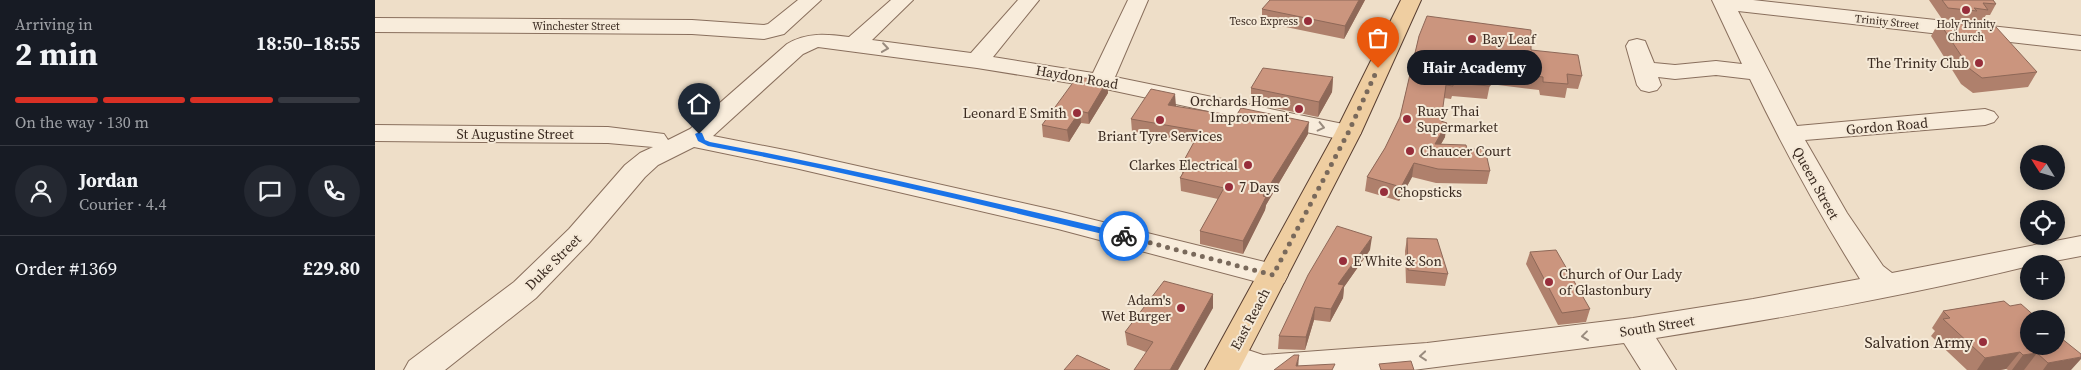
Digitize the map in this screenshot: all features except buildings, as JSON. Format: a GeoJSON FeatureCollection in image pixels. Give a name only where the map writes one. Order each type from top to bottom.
{"type":"FeatureCollection","features":[{"type":"Feature","properties":{"kind":"main road","name":"East Reach"},"geometry":{"type":"LineString","coordinates":[[1226,364],[1348,133],[1411,0]]}},
{"type":"Feature","properties":{"kind":"street","name":"Winchester Street"},"geometry":{"type":"LineString","coordinates":[[375,26],[692,27],[756,32],[776,29],[811,0]]}},
{"type":"Feature","properties":{"kind":"street"},"geometry":{"type":"LineString","coordinates":[[855,44],[903,0]]}},
{"type":"Feature","properties":{"kind":"street"},"geometry":{"type":"LineString","coordinates":[[977,60],[1029,0]]}},
{"type":"Feature","properties":{"kind":"street"},"geometry":{"type":"LineString","coordinates":[[1101,80],[1138,0]]}},
{"type":"Feature","properties":{"kind":"street"},"geometry":{"type":"LineString","coordinates":[[1884,0],[1897,23]]}},
{"type":"Feature","properties":{"kind":"street","name":"Trinity Street"},"geometry":{"type":"LineString","coordinates":[[1723,2],[2081,44]]}},
{"type":"Feature","properties":{"kind":"street","name":"Queen Street"},"geometry":{"type":"LineString","coordinates":[[1723,2],[1789,134],[1834,215],[1872,274],[1885,286]]}},
{"type":"Feature","properties":{"kind":"street","name":"Haydon Road"},"geometry":{"type":"LineString","coordinates":[[803,44],[818,40],[855,44],[977,60],[1101,80],[1348,133]]}},
{"type":"Feature","properties":{"kind":"street","name":"Duke Street"},"geometry":{"type":"LineString","coordinates":[[421,370],[525,290],[579,236],[635,171],[803,44]]}},
{"type":"Feature","properties":{"kind":"street"},"geometry":{"type":"LineString","coordinates":[[1637,46],[1646,77],[1716,68],[1758,73]]}},
{"type":"Feature","properties":{"kind":"street","name":"Gordon Road"},"geometry":{"type":"LineString","coordinates":[[1789,134],[1985,117]]}},
{"type":"Feature","properties":{"kind":"street","name":"St Augustine Street"},"geometry":{"type":"LineString","coordinates":[[375,133],[608,135],[670,144]]}},
{"type":"Feature","properties":{"kind":"street"},"geometry":{"type":"LineString","coordinates":[[670,144],[702,141],[708,144],[795,160],[1058,220],[1273,275]]}},
{"type":"Feature","properties":{"kind":"street","name":"South Street"},"geometry":{"type":"LineString","coordinates":[[1226,364],[1263,368],[1427,356],[1633,330],[1753,311],[1973,269],[2054,250],[2081,246]]}},
{"type":"Feature","properties":{"kind":"street"},"geometry":{"type":"LineString","coordinates":[[1633,330],[1659,370]]}},
{"type":"Feature","properties":{"kind":"way so far"},"geometry":{"type":"LineString","coordinates":[[1124,236],[1273,275],[1348,133],[1378,68]]}},
{"type":"Feature","properties":{"kind":"place","name":"Holy Trinity Church"},"geometry":{"type":"Point","coordinates":[1966,10]}},
{"type":"Feature","properties":{"kind":"place","name":"Tesco Express"},"geometry":{"type":"Point","coordinates":[1308,21]}},
{"type":"Feature","properties":{"kind":"place","name":"Bay Leaf"},"geometry":{"type":"Point","coordinates":[1472,39]}},
{"type":"Feature","properties":{"kind":"place","name":"The Trinity Club"},"geometry":{"type":"Point","coordinates":[1979,63]}},
{"type":"Feature","properties":{"kind":"place","name":"Hair Academy"},"geometry":{"type":"Point","coordinates":[1378,68]}},
{"type":"Feature","properties":{"kind":"place","name":"Orchards Home Improvment"},"geometry":{"type":"Point","coordinates":[1299,109]}},
{"type":"Feature","properties":{"kind":"place","name":"Leonard E Smith"},"geometry":{"type":"Point","coordinates":[1077,113]}},
{"type":"Feature","properties":{"kind":"place","name":"Ruay Thai Supermarket"},"geometry":{"type":"Point","coordinates":[1407,119]}},
{"type":"Feature","properties":{"kind":"place","name":"Briant Tyre Services"},"geometry":{"type":"Point","coordinates":[1160,120]}},
{"type":"Feature","properties":{"kind":"place","name":"Chaucer Court"},"geometry":{"type":"Point","coordinates":[1410,151]}},
{"type":"Feature","properties":{"kind":"place","name":"Clarkes Electrical"},"geometry":{"type":"Point","coordinates":[1248,165]}},
{"type":"Feature","properties":{"kind":"place","name":"7 Days"},"geometry":{"type":"Point","coordinates":[1229,187]}},
{"type":"Feature","properties":{"kind":"place","name":"Chopsticks"},"geometry":{"type":"Point","coordinates":[1384,192]}},
{"type":"Feature","properties":{"kind":"place","name":"E White & Son"},"geometry":{"type":"Point","coordinates":[1343,261]}},
{"type":"Feature","properties":{"kind":"place","name":"Church of Our Lady of Glastonbury"},"geometry":{"type":"Point","coordinates":[1549,282]}},
{"type":"Feature","properties":{"kind":"place","name":"Adam's Wet Burger"},"geometry":{"type":"Point","coordinates":[1181,308]}},
{"type":"Feature","properties":{"kind":"place","name":"Salvation Army"},"geometry":{"type":"Point","coordinates":[1983,342]}},
{"type":"Feature","properties":{"kind":"route"},"geometry":{"type":"LineString","coordinates":[[699,134],[702,141],[708,144],[795,160],[1124,236]]}}]}
